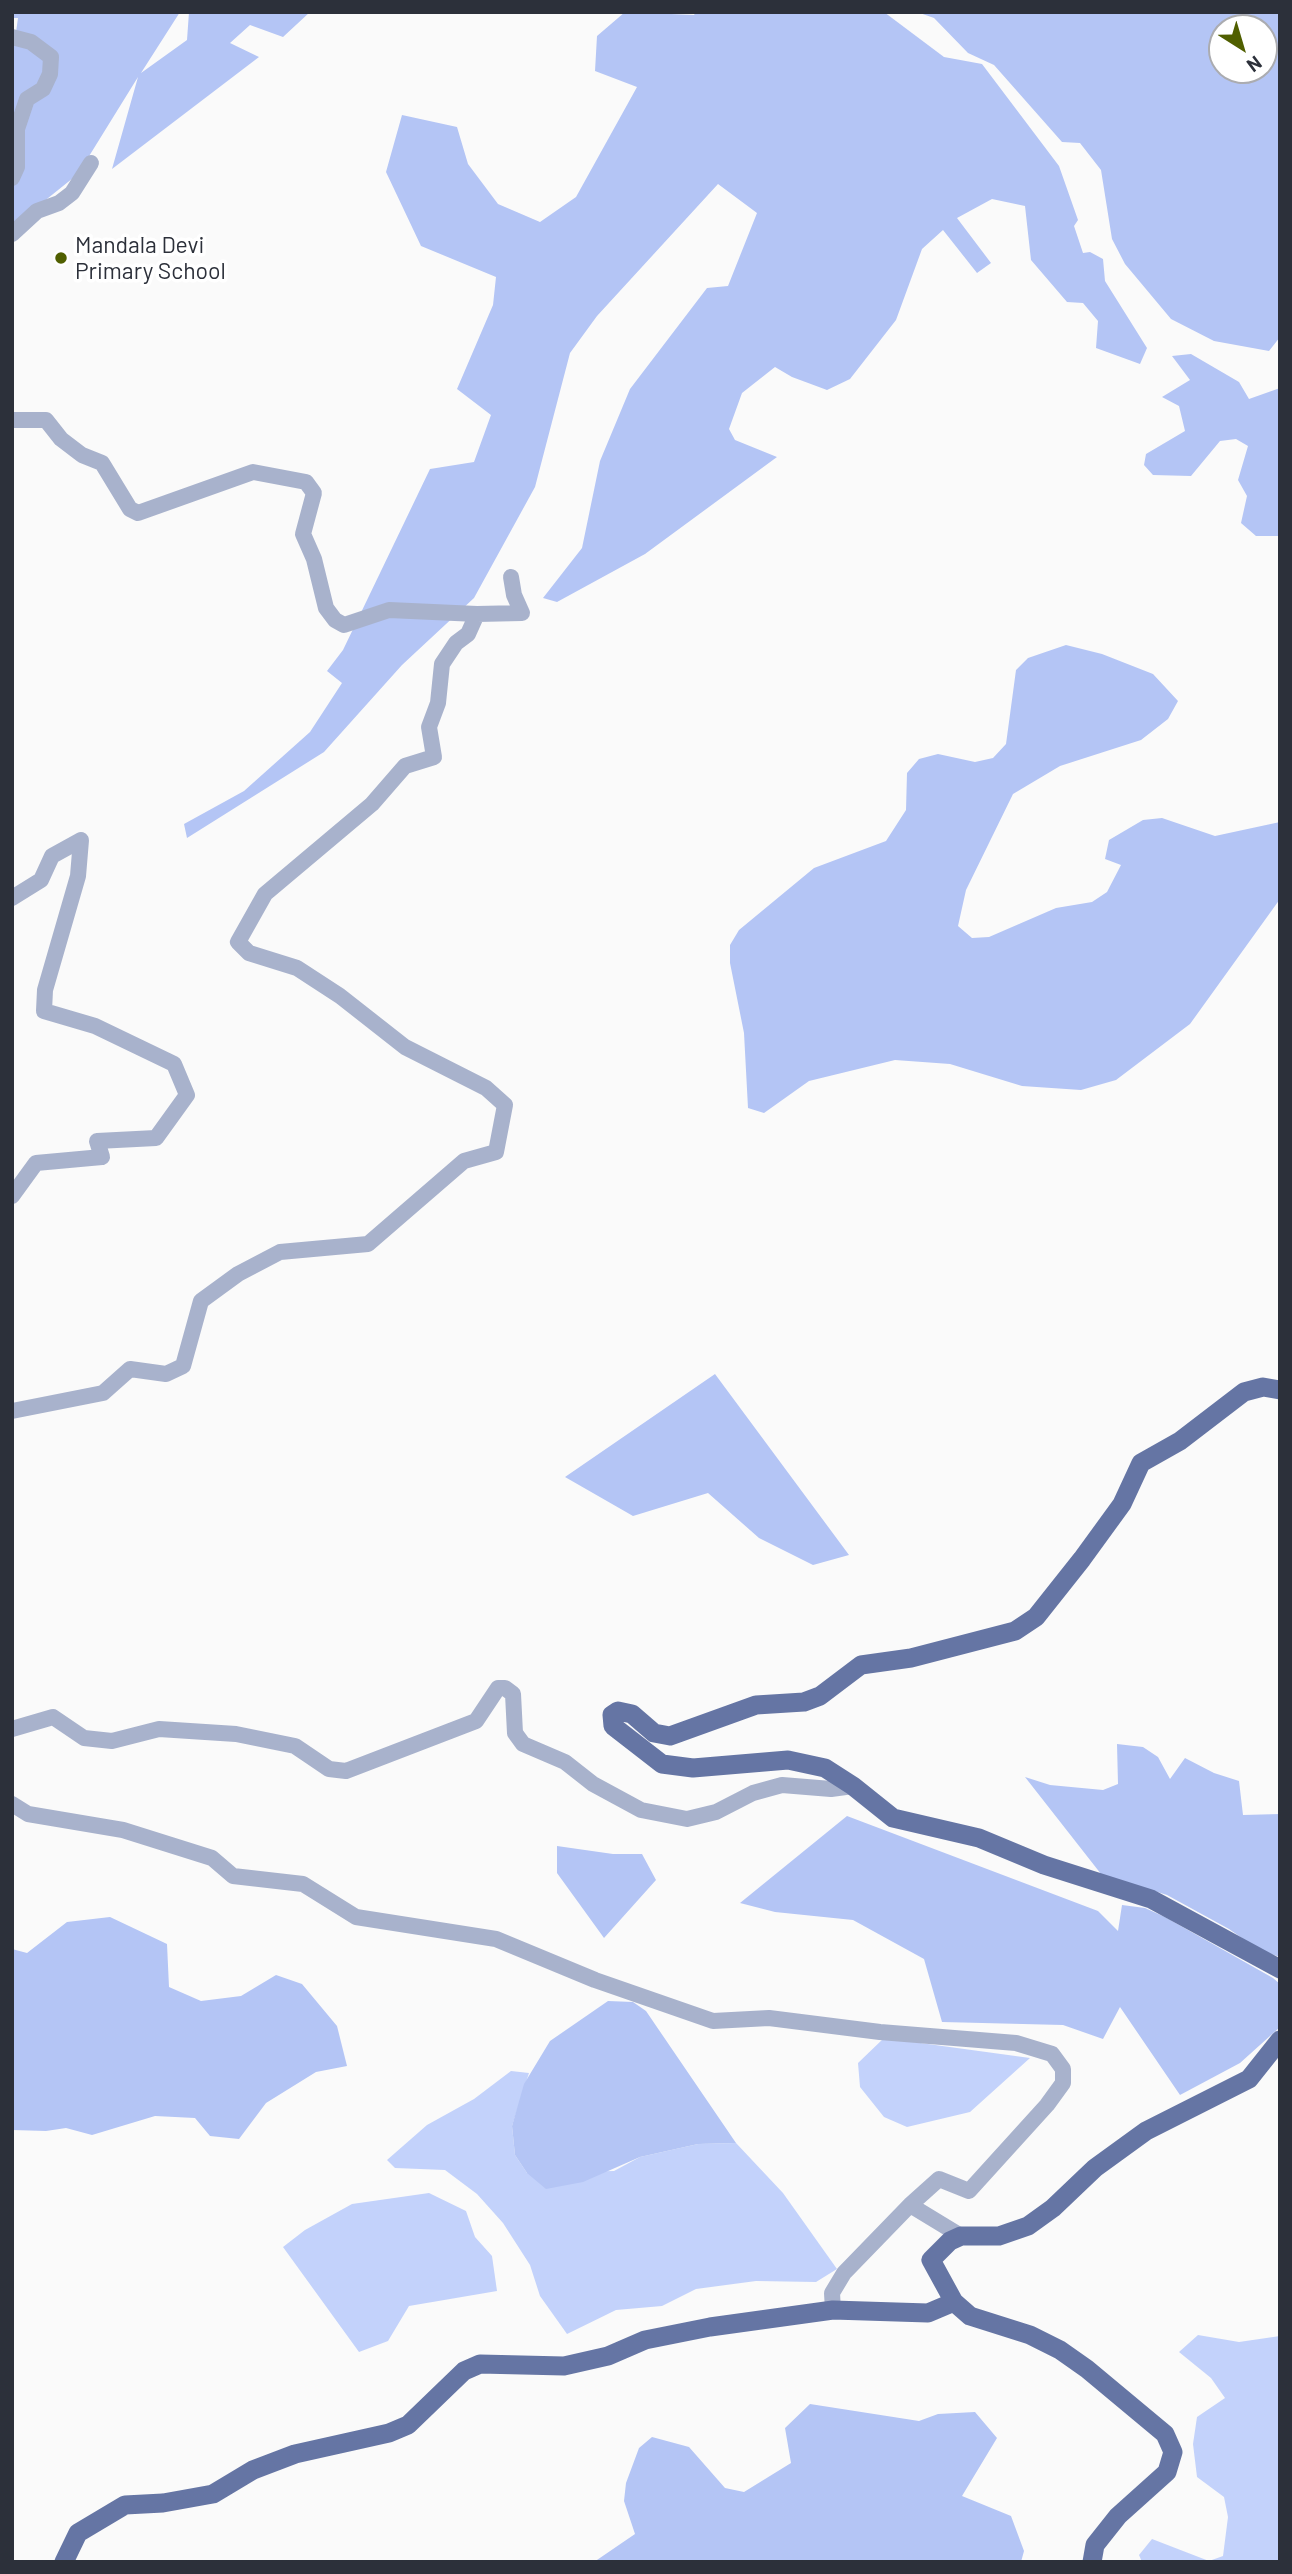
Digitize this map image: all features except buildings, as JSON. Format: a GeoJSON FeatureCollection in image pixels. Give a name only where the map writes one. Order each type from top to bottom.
{"type":"FeatureCollection","features":[{"type":"Feature","properties":{"kind":"main road"},"geometry":{"type":"LineString","coordinates":[[1280,1390],[1263,1387],[1244,1392],[1180,1441],[1141,1463],[1122,1504],[1082,1559],[1036,1617],[1015,1631],[911,1658],[862,1665],[820,1696],[804,1702],[756,1705],[670,1736],[654,1733],[632,1714],[618,1712],[612,1715],[613,1726],[662,1764],[693,1768],[788,1760],[825,1768],[893,1818],[979,1838],[1056,1869],[1151,1899],[1280,1969]]}},
{"type":"Feature","properties":{"kind":"main road"},"geometry":{"type":"LineString","coordinates":[[1092,2562],[1095,2545],[1118,2516],[1167,2472],[1172,2452],[1165,2434],[1098,2377],[1059,2350],[1030,2335],[970,2316],[954,2302],[931,2260],[950,2241],[961,2236],[999,2236],[1028,2226],[1053,2208],[1095,2168],[1146,2130],[1249,2079],[1280,2039]]}},
{"type":"Feature","properties":{"kind":"main road"},"geometry":{"type":"LineString","coordinates":[[64,2562],[78,2533],[125,2505],[163,2503],[213,2494],[253,2470],[295,2454],[389,2433],[408,2424],[464,2371],[480,2364],[564,2366],[608,2356],[645,2340],[832,2310],[928,2314],[954,2302]]}},
{"type":"Feature","properties":{"kind":"street"},"geometry":{"type":"LineString","coordinates":[[12,37],[31,43],[51,57],[50,74],[43,89],[27,99],[17,129],[17,167],[12,178]]}},
{"type":"Feature","properties":{"kind":"street"},"geometry":{"type":"LineString","coordinates":[[12,234],[37,211],[59,203],[72,192],[91,163]]}},
{"type":"Feature","properties":{"kind":"street"},"geometry":{"type":"LineString","coordinates":[[12,420],[46,420],[61,439],[82,455],[102,463],[130,509],[138,513],[253,471],[306,482],[314,493],[303,534],[314,559],[326,608],[344,625],[389,610],[522,613],[514,596],[511,577]]}},
{"type":"Feature","properties":{"kind":"street"},"geometry":{"type":"LineString","coordinates":[[12,1411],[103,1393],[130,1369],[166,1374],[183,1366],[201,1301],[238,1274],[280,1252],[368,1244],[464,1161],[496,1152],[505,1105],[486,1088],[405,1047],[340,996],[297,968],[249,953],[239,942],[265,894],[372,804],[405,766],[434,757],[429,727],[438,703],[443,664],[456,643],[468,634],[477,614]]}},
{"type":"Feature","properties":{"kind":"street"},"geometry":{"type":"LineString","coordinates":[[12,898],[41,880],[52,856],[80,840],[78,876],[45,990],[44,1011],[95,1026],[174,1064],[187,1094],[156,1138],[97,1142],[102,1157],[36,1163],[12,1196]]}},
{"type":"Feature","properties":{"kind":"street"},"geometry":{"type":"LineString","coordinates":[[12,1729],[53,1717],[84,1738],[112,1741],[159,1729],[236,1734],[296,1746],[330,1769],[346,1771],[476,1721],[498,1688],[505,1688],[513,1694],[515,1733],[523,1744],[565,1762],[593,1784],[641,1810],[687,1819],[716,1812],[753,1793],[782,1785],[831,1789],[853,1786]]}},
{"type":"Feature","properties":{"kind":"street"},"geometry":{"type":"LineString","coordinates":[[12,1804],[28,1814],[123,1830],[212,1858],[233,1876],[303,1884],[356,1917],[496,1939],[595,1980],[713,2021],[769,2018],[880,2032],[1016,2043],[1052,2054],[1063,2069],[1063,2083],[1047,2105],[969,2191],[939,2179],[910,2205],[845,2273],[832,2293],[832,2310]]}},
{"type":"Feature","properties":{"kind":"street"},"geometry":{"type":"LineString","coordinates":[[910,2205],[961,2236]]}},
{"type":"Feature","properties":{"kind":"shaded area"},"geometry":{"type":"Polygon","coordinates":[[[12,12],[180,12],[141,73],[187,40],[189,12],[310,12],[283,37],[250,25],[230,43],[259,57],[112,169],[138,77],[78,174],[12,227],[12,61],[18,18],[12,18],[12,12]]]}},
{"type":"Feature","properties":{"kind":"shaded area"},"geometry":{"type":"Polygon","coordinates":[[[625,12],[694,15],[696,12],[884,12],[944,57],[982,64],[1059,166],[1078,220],[1074,226],[1083,253],[1090,252],[1103,259],[1105,281],[1147,348],[1140,364],[1096,348],[1098,321],[1083,303],[1067,302],[1031,260],[1025,206],[992,199],[957,218],[991,263],[977,273],[943,230],[922,249],[896,320],[850,379],[827,390],[792,377],[775,367],[742,393],[729,429],[735,440],[777,457],[645,554],[557,602],[543,598],[582,548],[600,461],[630,389],[707,288],[728,286],[757,213],[718,184],[597,316],[570,353],[535,487],[474,598],[402,665],[324,752],[187,838],[184,824],[244,791],[310,732],[342,683],[327,671],[343,650],[430,469],[474,462],[491,415],[457,389],[493,305],[496,277],[421,246],[386,172],[402,115],[457,127],[468,164],[498,204],[540,222],[576,197],[637,87],[595,71],[597,36],[625,12]]]}},
{"type":"Feature","properties":{"kind":"shaded area"},"geometry":{"type":"Polygon","coordinates":[[[917,12],[1280,12],[1280,337],[1269,351],[1214,341],[1171,319],[1125,264],[1112,239],[1101,170],[1080,143],[1062,142],[994,65],[968,53],[934,18],[917,12]]]}},
{"type":"Feature","properties":{"kind":"shaded area"},"geometry":{"type":"Polygon","coordinates":[[[1191,354],[1239,382],[1249,399],[1280,388],[1280,536],[1256,536],[1241,523],[1247,496],[1238,480],[1248,446],[1236,439],[1220,441],[1191,476],[1153,475],[1144,465],[1146,454],[1185,431],[1179,406],[1162,397],[1190,380],[1172,356],[1191,354]]]}},
{"type":"Feature","properties":{"kind":"shaded area"},"geometry":{"type":"Polygon","coordinates":[[[1066,645],[1102,654],[1153,674],[1178,701],[1168,719],[1141,740],[1060,766],[1013,794],[966,890],[958,926],[972,938],[989,937],[1056,908],[1092,902],[1107,892],[1121,865],[1105,859],[1109,840],[1143,820],[1162,818],[1215,836],[1280,822],[1280,899],[1190,1024],[1116,1080],[1081,1090],[1022,1086],[950,1064],[895,1060],[809,1081],[764,1113],[748,1108],[744,1033],[730,963],[730,945],[739,930],[814,868],[886,841],[906,810],[907,773],[919,759],[938,754],[975,762],[993,758],[1006,744],[1016,670],[1028,658],[1066,645]]]}},
{"type":"Feature","properties":{"kind":"shaded area"},"geometry":{"type":"Polygon","coordinates":[[[715,1374],[849,1555],[813,1565],[759,1538],[708,1493],[633,1516],[565,1477],[715,1374]]]}},
{"type":"Feature","properties":{"kind":"shaded area"},"geometry":{"type":"Polygon","coordinates":[[[1117,1744],[1143,1747],[1158,1757],[1170,1779],[1185,1758],[1214,1773],[1239,1781],[1243,1815],[1280,1814],[1280,1957],[1259,1950],[1229,1929],[1167,1895],[1101,1874],[1025,1777],[1050,1785],[1103,1790],[1118,1784],[1117,1744]]]}},
{"type":"Feature","properties":{"kind":"shaded area"},"geometry":{"type":"Polygon","coordinates":[[[847,1816],[1098,1911],[1118,1931],[1122,1905],[1145,1908],[1165,1917],[1280,1984],[1280,2027],[1240,2063],[1180,2095],[1120,2007],[1103,2039],[1063,2025],[942,2022],[924,1959],[853,1920],[775,1912],[740,1903],[847,1816]]]}},
{"type":"Feature","properties":{"kind":"shaded area"},"geometry":{"type":"Polygon","coordinates":[[[557,1846],[613,1854],[642,1854],[656,1880],[604,1938],[557,1873],[557,1846]]]}},
{"type":"Feature","properties":{"kind":"shaded area"},"geometry":{"type":"Polygon","coordinates":[[[110,1917],[167,1944],[169,1987],[201,2001],[241,1996],[276,1975],[302,1984],[337,2026],[347,2066],[316,2072],[266,2103],[239,2139],[210,2136],[195,2118],[155,2116],[92,2135],[66,2128],[46,2131],[12,2130],[12,1949],[27,1953],[67,1922],[110,1917]]]}},
{"type":"Feature","properties":{"kind":"shaded area"},"geometry":{"type":"Polygon","coordinates":[[[608,2001],[633,2002],[646,2011],[736,2143],[698,2144],[640,2157],[583,2182],[546,2189],[527,2173],[515,2155],[512,2126],[524,2084],[550,2041],[608,2001]]]}},
{"type":"Feature","properties":{"kind":"shaded area"},"geometry":{"type":"Polygon","coordinates":[[[884,2038],[1030,2058],[970,2112],[907,2127],[884,2117],[860,2087],[858,2063],[884,2038]]]}},
{"type":"Feature","properties":{"kind":"shaded area"},"geometry":{"type":"Polygon","coordinates":[[[511,2071],[529,2073],[512,2126],[515,2155],[527,2173],[614,2171],[640,2157],[698,2144],[736,2143],[783,2193],[837,2269],[816,2282],[756,2281],[696,2289],[662,2306],[616,2310],[567,2334],[540,2296],[530,2265],[503,2223],[477,2194],[445,2170],[395,2168],[387,2160],[427,2125],[474,2099],[511,2071]]]}},
{"type":"Feature","properties":{"kind":"shaded area"},"geometry":{"type":"Polygon","coordinates":[[[429,2193],[466,2211],[475,2237],[492,2256],[497,2291],[409,2306],[388,2341],[359,2352],[283,2247],[305,2230],[352,2204],[429,2193]]]}},
{"type":"Feature","properties":{"kind":"shaded area"},"geometry":{"type":"Polygon","coordinates":[[[1198,2335],[1239,2342],[1280,2336],[1280,2562],[1142,2562],[1139,2555],[1152,2539],[1209,2561],[1223,2556],[1228,2517],[1224,2497],[1197,2477],[1193,2444],[1197,2417],[1225,2398],[1211,2378],[1179,2352],[1198,2335]]]}},
{"type":"Feature","properties":{"kind":"shaded area"},"geometry":{"type":"Polygon","coordinates":[[[810,2404],[919,2421],[938,2414],[975,2412],[997,2438],[962,2496],[1011,2516],[1024,2551],[1021,2562],[594,2562],[635,2534],[624,2501],[626,2483],[639,2448],[652,2437],[689,2447],[725,2488],[744,2492],[791,2463],[785,2428],[810,2404]]]}},
{"type":"Feature","properties":{"kind":"place","name":"Mandala Devi Primary School"},"geometry":{"type":"Point","coordinates":[61,258]}}]}
